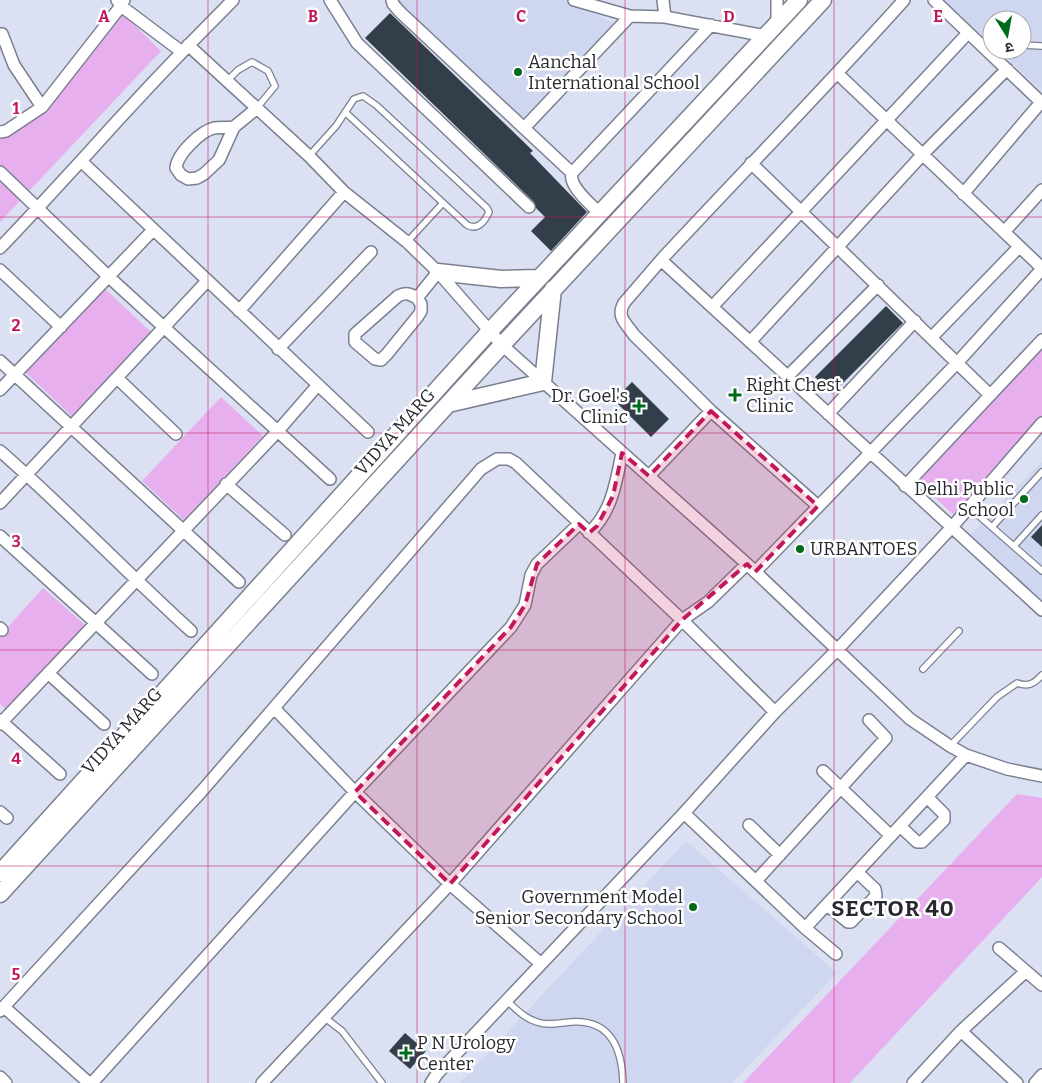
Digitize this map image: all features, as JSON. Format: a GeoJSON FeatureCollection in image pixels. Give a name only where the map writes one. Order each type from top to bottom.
{"type":"FeatureCollection","features":[{"type":"Feature","properties":{"kind":"main road","name":"VIDYA MARG"},"geometry":{"type":"LineString","coordinates":[[0,873],[489,332],[799,0]]}},
{"type":"Feature","properties":{"kind":"main road","name":"VIDYA MARG"},"geometry":{"type":"LineString","coordinates":[[0,894],[502,345],[823,0]]}},
{"type":"Feature","properties":{"kind":"main road"},"geometry":{"type":"LineString","coordinates":[[438,272],[501,279],[539,278]]}},
{"type":"Feature","properties":{"kind":"main road"},"geometry":{"type":"LineString","coordinates":[[448,404],[543,382],[554,289]]}},
{"type":"Feature","properties":{"kind":"street"},"geometry":{"type":"LineString","coordinates":[[0,248],[233,0]]}},
{"type":"Feature","properties":{"kind":"street"},"geometry":{"type":"LineString","coordinates":[[330,0],[357,43],[528,208]]}},
{"type":"Feature","properties":{"kind":"street"},"geometry":{"type":"LineString","coordinates":[[392,0],[400,12],[572,173]]}},
{"type":"Feature","properties":{"kind":"street"},"geometry":{"type":"LineString","coordinates":[[574,0],[630,16],[665,17],[711,25],[771,30],[777,0]]}},
{"type":"Feature","properties":{"kind":"street"},"geometry":{"type":"LineString","coordinates":[[663,0],[665,17]]}},
{"type":"Feature","properties":{"kind":"street"},"geometry":{"type":"LineString","coordinates":[[818,506],[711,411],[634,335],[621,316],[620,310],[661,260],[751,163],[838,74],[904,0]]}},
{"type":"Feature","properties":{"kind":"street"},"geometry":{"type":"LineString","coordinates":[[934,0],[1042,102],[963,194]]}},
{"type":"Feature","properties":{"kind":"street"},"geometry":{"type":"LineString","coordinates":[[0,132],[42,107],[121,2],[226,82],[309,156],[344,192],[406,242],[438,272],[502,345],[751,568],[910,719],[966,755],[1008,769],[1042,776]]}},
{"type":"Feature","properties":{"kind":"street"},"geometry":{"type":"LineString","coordinates":[[524,128],[630,16]]}},
{"type":"Feature","properties":{"kind":"street"},"geometry":{"type":"LineString","coordinates":[[600,214],[573,184],[570,178],[572,173],[711,25]]}},
{"type":"Feature","properties":{"kind":"street"},"geometry":{"type":"LineString","coordinates":[[712,307],[968,33]]}},
{"type":"Feature","properties":{"kind":"street"},"geometry":{"type":"LineString","coordinates":[[0,34],[2,34],[14,65],[42,107]]}},
{"type":"Feature","properties":{"kind":"street"},"geometry":{"type":"LineString","coordinates":[[750,342],[923,154],[1007,70]]}},
{"type":"Feature","properties":{"kind":"street"},"geometry":{"type":"LineString","coordinates":[[262,1083],[450,884],[682,620],[751,568],[818,506],[957,363],[1042,269],[838,74]]}},
{"type":"Feature","properties":{"kind":"street"},"geometry":{"type":"LineString","coordinates":[[234,127],[213,128],[203,132],[178,160],[176,168],[181,175],[188,179],[197,178],[213,167],[224,152],[234,127],[256,109]]}},
{"type":"Feature","properties":{"kind":"street"},"geometry":{"type":"LineString","coordinates":[[81,161],[368,432]]}},
{"type":"Feature","properties":{"kind":"street"},"geometry":{"type":"LineString","coordinates":[[751,163],[990,395]]}},
{"type":"Feature","properties":{"kind":"street"},"geometry":{"type":"LineString","coordinates":[[0,172],[109,277],[330,479]]}},
{"type":"Feature","properties":{"kind":"street"},"geometry":{"type":"LineString","coordinates":[[1004,232],[1042,190]]}},
{"type":"Feature","properties":{"kind":"street"},"geometry":{"type":"LineString","coordinates":[[239,311],[344,192]]}},
{"type":"Feature","properties":{"kind":"street"},"geometry":{"type":"LineString","coordinates":[[0,390],[153,230]]}},
{"type":"Feature","properties":{"kind":"street"},"geometry":{"type":"LineString","coordinates":[[932,337],[1019,246]]}},
{"type":"Feature","properties":{"kind":"street"},"geometry":{"type":"LineString","coordinates":[[278,349],[371,252]]}},
{"type":"Feature","properties":{"kind":"street"},"geometry":{"type":"LineString","coordinates":[[661,260],[1042,610]]}},
{"type":"Feature","properties":{"kind":"street"},"geometry":{"type":"LineString","coordinates":[[0,270],[61,327]]}},
{"type":"Feature","properties":{"kind":"street"},"geometry":{"type":"LineString","coordinates":[[418,298],[438,272]]}},
{"type":"Feature","properties":{"kind":"street"},"geometry":{"type":"LineString","coordinates":[[0,503],[207,281]]}},
{"type":"Feature","properties":{"kind":"street"},"geometry":{"type":"LineString","coordinates":[[787,376],[878,285]]}},
{"type":"Feature","properties":{"kind":"street"},"geometry":{"type":"LineString","coordinates":[[403,293],[418,298],[421,304],[421,311],[381,360],[375,359],[355,342],[356,334],[398,296],[403,293]]}},
{"type":"Feature","properties":{"kind":"street"},"geometry":{"type":"LineString","coordinates":[[828,414],[915,321]]}},
{"type":"Feature","properties":{"kind":"street"},"geometry":{"type":"LineString","coordinates":[[905,486],[1042,340]]}},
{"type":"Feature","properties":{"kind":"street"},"geometry":{"type":"LineString","coordinates":[[0,361],[238,582]]}},
{"type":"Feature","properties":{"kind":"street"},"geometry":{"type":"LineString","coordinates":[[116,378],[176,434]]}},
{"type":"Feature","properties":{"kind":"street"},"geometry":{"type":"LineString","coordinates":[[60,774],[1,722],[277,432],[318,386]]}},
{"type":"Feature","properties":{"kind":"street"},"geometry":{"type":"LineString","coordinates":[[650,476],[711,411]]}},
{"type":"Feature","properties":{"kind":"street"},"geometry":{"type":"LineString","coordinates":[[431,1083],[506,1000],[684,813],[775,712],[837,650],[970,508],[1042,423]]}},
{"type":"Feature","properties":{"kind":"street"},"geometry":{"type":"LineString","coordinates":[[0,451],[27,474],[135,580],[191,631]]}},
{"type":"Feature","properties":{"kind":"street"},"geometry":{"type":"LineString","coordinates":[[589,533],[597,526],[609,506],[613,496],[622,453]]}},
{"type":"Feature","properties":{"kind":"street"},"geometry":{"type":"LineString","coordinates":[[578,524],[536,564],[531,575],[524,605],[511,627],[355,792],[90,1083],[2,1009],[201,792],[481,469],[497,459],[504,458],[516,463],[578,524],[682,620],[775,712]]}},
{"type":"Feature","properties":{"kind":"street"},"geometry":{"type":"LineString","coordinates":[[226,484],[285,535]]}},
{"type":"Feature","properties":{"kind":"street"},"geometry":{"type":"LineString","coordinates":[[0,536],[152,674]]}},
{"type":"Feature","properties":{"kind":"street"},"geometry":{"type":"LineString","coordinates":[[48,673],[104,724]]}},
{"type":"Feature","properties":{"kind":"street"},"geometry":{"type":"LineString","coordinates":[[274,708],[355,792],[450,884],[540,964]]}},
{"type":"Feature","properties":{"kind":"street"},"geometry":{"type":"LineString","coordinates":[[756,880],[886,738],[868,720]]}},
{"type":"Feature","properties":{"kind":"street"},"geometry":{"type":"LineString","coordinates":[[805,928],[966,755]]}},
{"type":"Feature","properties":{"kind":"street"},"geometry":{"type":"LineString","coordinates":[[823,770],[891,836]]}},
{"type":"Feature","properties":{"kind":"street"},"geometry":{"type":"LineString","coordinates":[[900,826],[917,842],[922,842],[944,820],[944,814],[927,797]]}},
{"type":"Feature","properties":{"kind":"street"},"geometry":{"type":"LineString","coordinates":[[684,813],[805,928],[836,954]]}},
{"type":"Feature","properties":{"kind":"street"},"geometry":{"type":"LineString","coordinates":[[749,825],[780,855]]}},
{"type":"Feature","properties":{"kind":"street"},"geometry":{"type":"LineString","coordinates":[[827,905],[848,922],[851,922],[876,896],[875,889],[857,872]]}},
{"type":"Feature","properties":{"kind":"street"},"geometry":{"type":"LineString","coordinates":[[998,948],[1042,985]]}},
{"type":"Feature","properties":{"kind":"street"},"geometry":{"type":"LineString","coordinates":[[913,1083],[961,1031],[1025,972]]}},
{"type":"Feature","properties":{"kind":"street"},"geometry":{"type":"LineString","coordinates":[[961,1031],[1017,1083]]}},
{"type":"Feature","properties":{"kind":"street"},"geometry":{"type":"LineString","coordinates":[[1034,1083],[1042,1075]]}},
{"type":"Feature","properties":{"kind":"street"},"geometry":{"type":"LineString","coordinates":[[0,1077],[6,1083]]}},
{"type":"Feature","properties":{"kind":"lane"},"geometry":{"type":"LineString","coordinates":[[226,82],[238,70],[252,62],[268,71],[275,86],[256,109]]}},
{"type":"Feature","properties":{"kind":"lane"},"geometry":{"type":"LineString","coordinates":[[309,156],[336,126],[354,99],[363,96],[369,99],[487,208],[489,212],[481,224],[470,227],[346,112]]}},
{"type":"Feature","properties":{"kind":"lane"},"geometry":{"type":"LineString","coordinates":[[406,242],[443,203]]}},
{"type":"Feature","properties":{"kind":"lane"},"geometry":{"type":"LineString","coordinates":[[992,527],[1042,472]]}},
{"type":"Feature","properties":{"kind":"lane"},"geometry":{"type":"LineString","coordinates":[[970,508],[1042,571]]}},
{"type":"Feature","properties":{"kind":"lane"},"geometry":{"type":"LineString","coordinates":[[1014,546],[1042,515]]}},
{"type":"Feature","properties":{"kind":"lane"},"geometry":{"type":"LineString","coordinates":[[922,669],[959,631]]}},
{"type":"Feature","properties":{"kind":"lane"},"geometry":{"type":"LineString","coordinates":[[950,746],[997,697],[1017,683],[1024,686],[1034,683],[1042,676]]}},
{"type":"Feature","properties":{"kind":"lane"},"geometry":{"type":"LineString","coordinates":[[506,1000],[524,1016],[538,1023],[587,1022],[598,1026],[614,1040],[620,1054],[623,1083]]}},
{"type":"Feature","properties":{"kind":"lane"},"geometry":{"type":"LineString","coordinates":[[324,1017],[342,1031],[382,1083]]}},
{"type":"Feature","properties":{"kind":"highlighted area"},"geometry":{"type":"Polygon","coordinates":[[[711,411],[818,506],[755,572],[747,564],[682,620],[450,884],[355,792],[511,627],[525,605],[537,564],[579,524],[589,533],[597,526],[613,496],[622,453],[649,476],[711,411]]]}},
{"type":"Feature","properties":{"kind":"shaded area","name":"Aanchal International School"},"geometry":{"type":"Polygon","coordinates":[[[399,0],[565,0],[614,23],[521,121],[395,4],[399,0]]]}},
{"type":"Feature","properties":{"kind":"shaded area"},"geometry":{"type":"Polygon","coordinates":[[[944,0],[1042,0],[1042,91],[1009,60],[1032,60],[1032,10],[982,10],[982,35],[944,0]]]}},
{"type":"Feature","properties":{"kind":"shaded area"},"geometry":{"type":"Polygon","coordinates":[[[115,6],[161,51],[0,222],[0,137],[19,130],[115,6]]]}},
{"type":"Feature","properties":{"kind":"shaded area"},"geometry":{"type":"Polygon","coordinates":[[[103,287],[153,334],[74,418],[24,371],[103,287]]]}},
{"type":"Feature","properties":{"kind":"shaded area"},"geometry":{"type":"Polygon","coordinates":[[[1042,348],[1042,432],[959,520],[917,481],[1042,348]]]}},
{"type":"Feature","properties":{"kind":"shaded area"},"geometry":{"type":"Polygon","coordinates":[[[221,397],[263,436],[184,520],[142,481],[221,397]]]}},
{"type":"Feature","properties":{"kind":"shaded area","name":"Delhi Public School"},"geometry":{"type":"Polygon","coordinates":[[[1042,462],[1042,603],[969,536],[1042,462]]]}},
{"type":"Feature","properties":{"kind":"shaded area"},"geometry":{"type":"Polygon","coordinates":[[[43,588],[85,625],[8,711],[0,704],[0,636],[43,588]]]}},
{"type":"Feature","properties":{"kind":"shaded area"},"geometry":{"type":"Polygon","coordinates":[[[1017,794],[1042,798],[1042,877],[850,1083],[743,1083],[1017,794]]]}},
{"type":"Feature","properties":{"kind":"shaded area","name":"Government Model Senior Secondary School"},"geometry":{"type":"Polygon","coordinates":[[[686,841],[837,973],[732,1083],[460,1083],[686,841]]]}},
{"type":"Feature","properties":{"kind":"building"},"geometry":{"type":"Polygon","coordinates":[[[390,13],[533,151],[530,153],[587,212],[551,251],[531,231],[545,217],[536,208],[534,202],[365,38],[390,13]]]}},
{"type":"Feature","properties":{"kind":"building"},"geometry":{"type":"Polygon","coordinates":[[[886,306],[903,323],[832,394],[815,377],[886,306]]]}},
{"type":"Feature","properties":{"kind":"building"},"geometry":{"type":"Polygon","coordinates":[[[632,382],[669,419],[651,437],[614,400],[632,382]]]}},
{"type":"Feature","properties":{"kind":"building"},"geometry":{"type":"Polygon","coordinates":[[[1042,525],[1042,547],[1031,537],[1042,525]]]}},
{"type":"Feature","properties":{"kind":"building"},"geometry":{"type":"Polygon","coordinates":[[[405,1033],[426,1051],[410,1069],[389,1051],[405,1033]]]}},
{"type":"Feature","properties":{"kind":"place","name":"Aanchal International School"},"geometry":{"type":"Point","coordinates":[518,72]}},
{"type":"Feature","properties":{"kind":"place","name":"Right Chest Clinic"},"geometry":{"type":"Point","coordinates":[735,395]}},
{"type":"Feature","properties":{"kind":"place","name":"Dr. Goel's Clinic"},"geometry":{"type":"Point","coordinates":[639,406]}},
{"type":"Feature","properties":{"kind":"place","name":"Delhi Public School"},"geometry":{"type":"Point","coordinates":[1024,499]}},
{"type":"Feature","properties":{"kind":"place","name":"URBANTOES"},"geometry":{"type":"Point","coordinates":[800,549]}},
{"type":"Feature","properties":{"kind":"place","name":"Government Model Senior Secondary School"},"geometry":{"type":"Point","coordinates":[693,907]}},
{"type":"Feature","properties":{"kind":"place","name":"P N Urology Center"},"geometry":{"type":"Point","coordinates":[406,1053]}},
{"type":"Feature","properties":{"kind":"district","name":"SECTOR 40"},"geometry":{"type":"Point","coordinates":[893,908]}}]}
